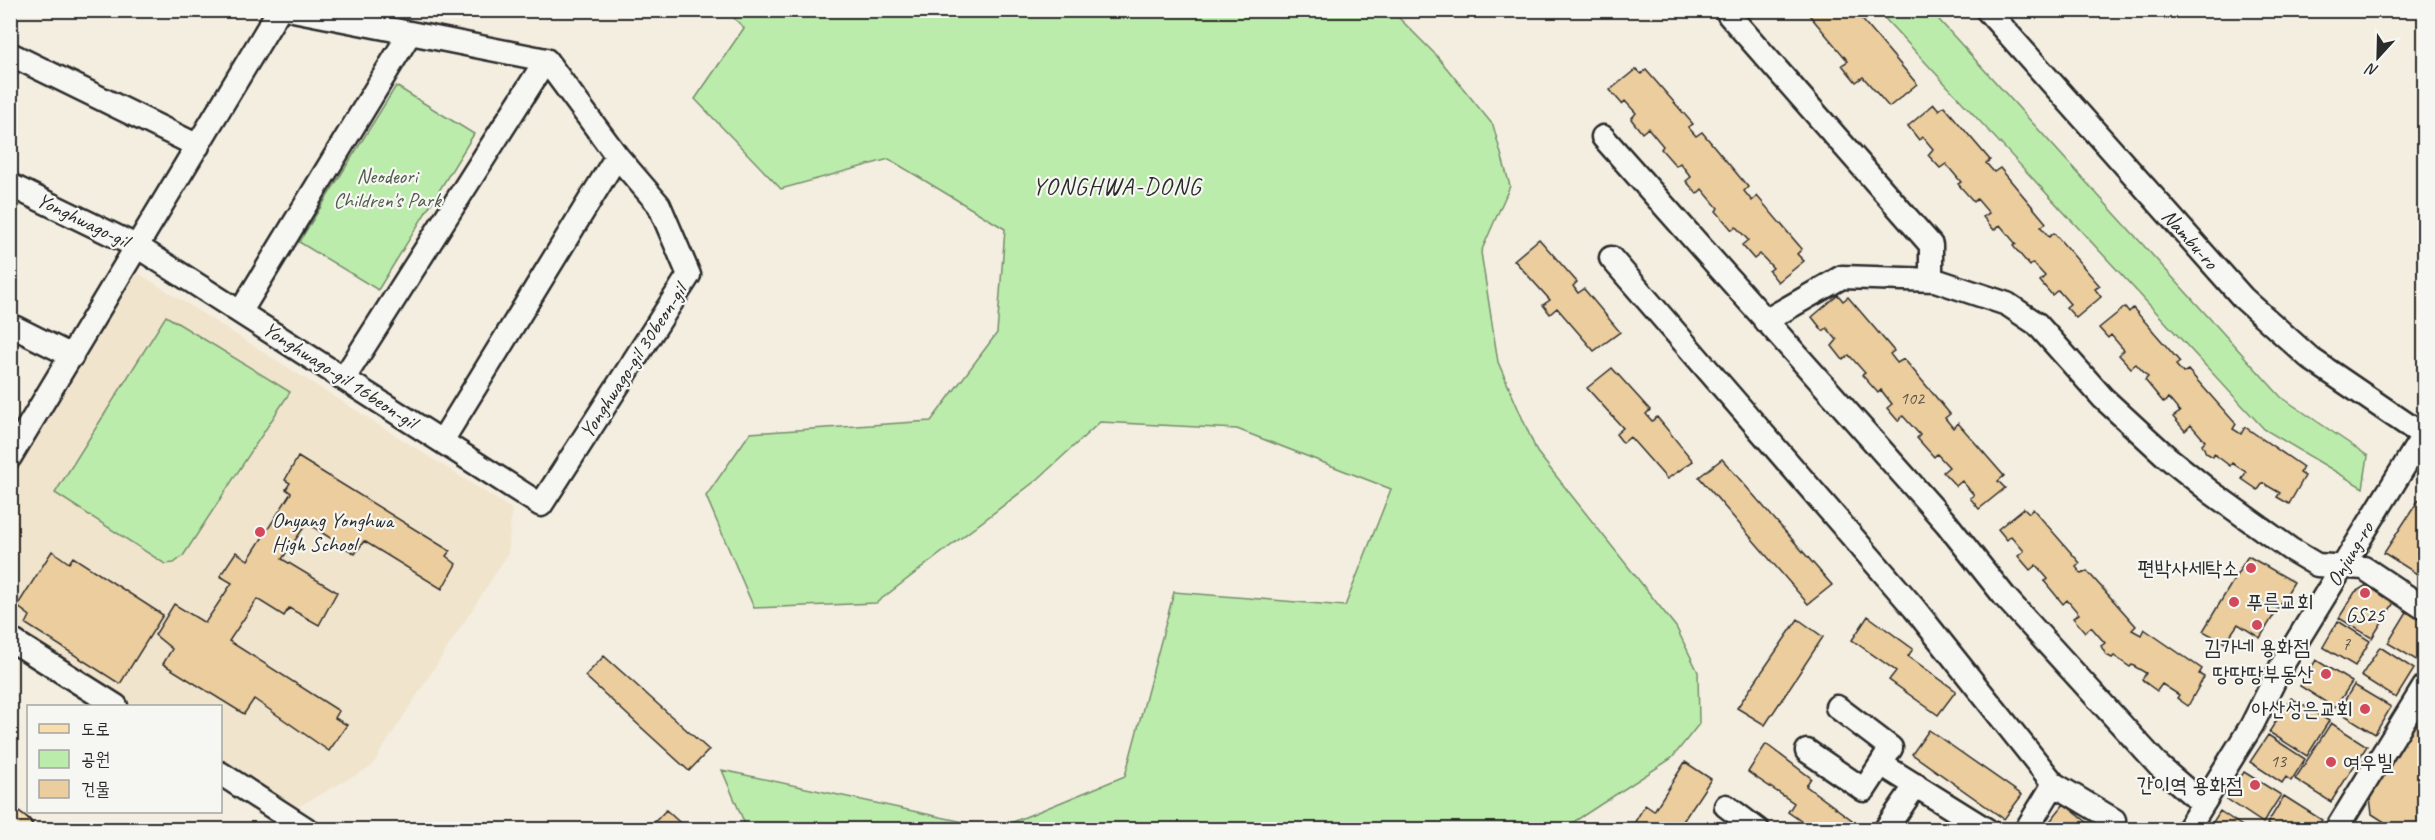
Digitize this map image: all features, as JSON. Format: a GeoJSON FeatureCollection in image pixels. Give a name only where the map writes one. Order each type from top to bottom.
{"type":"FeatureCollection","features":[{"type":"Feature","properties":{"kind":"main road"},"geometry":{"type":"LineString","coordinates":[[10,824],[18,830]]}},
{"type":"Feature","properties":{"kind":"street"},"geometry":{"type":"LineString","coordinates":[[138,247],[279,10]]}},
{"type":"Feature","properties":{"kind":"street"},"geometry":{"type":"LineString","coordinates":[[293,10],[546,60],[344,378]]}},
{"type":"Feature","properties":{"kind":"street","name":"Nambu-ro"},"geometry":{"type":"LineString","coordinates":[[1988,10],[2243,298],[2311,359],[2424,435]]}},
{"type":"Feature","properties":{"kind":"street"},"geometry":{"type":"LineString","coordinates":[[1729,15],[1931,245],[1931,280]]}},
{"type":"Feature","properties":{"kind":"street"},"geometry":{"type":"LineString","coordinates":[[241,312],[410,33]]}},
{"type":"Feature","properties":{"kind":"street"},"geometry":{"type":"LineString","coordinates":[[10,54],[198,146]]}},
{"type":"Feature","properties":{"kind":"street","name":"Yonghwago-gil 30beon-gil"},"geometry":{"type":"LineString","coordinates":[[541,505],[689,275],[659,206],[617,156],[546,60]]}},
{"type":"Feature","properties":{"kind":"street"},"geometry":{"type":"LineString","coordinates":[[1603,136],[1947,524],[2013,605],[2160,767],[2203,804]]}},
{"type":"Feature","properties":{"kind":"street"},"geometry":{"type":"LineString","coordinates":[[442,441],[617,156]]}},
{"type":"Feature","properties":{"kind":"street","name":"Yonghwago-gil"},"geometry":{"type":"LineString","coordinates":[[10,185],[138,247],[10,457]]}},
{"type":"Feature","properties":{"kind":"street","name":"Yonghwago-gil 16beon-gil"},"geometry":{"type":"LineString","coordinates":[[138,247],[541,505]]}},
{"type":"Feature","properties":{"kind":"street"},"geometry":{"type":"LineString","coordinates":[[1611,258],[1914,608],[2054,784],[2114,820]]}},
{"type":"Feature","properties":{"kind":"street"},"geometry":{"type":"LineString","coordinates":[[1765,321],[1842,277],[1931,280],[2007,304],[2037,324],[2103,398],[2167,457],[2212,493],[2290,549],[2317,565],[2364,568],[2424,608]]}},
{"type":"Feature","properties":{"kind":"street"},"geometry":{"type":"LineString","coordinates":[[10,324],[72,356]]}},
{"type":"Feature","properties":{"kind":"street","name":"Onjung-ro"},"geometry":{"type":"LineString","coordinates":[[2187,830],[2252,725],[2281,667],[2424,435]]}},
{"type":"Feature","properties":{"kind":"street"},"geometry":{"type":"LineString","coordinates":[[10,639],[114,705]]}},
{"type":"Feature","properties":{"kind":"street"},"geometry":{"type":"LineString","coordinates":[[2336,830],[2424,687]]}},
{"type":"Feature","properties":{"kind":"street"},"geometry":{"type":"LineString","coordinates":[[1807,751],[1864,790],[1891,748],[1838,707]]}},
{"type":"Feature","properties":{"kind":"street"},"geometry":{"type":"LineString","coordinates":[[1881,764],[1987,830]]}},
{"type":"Feature","properties":{"kind":"street"},"geometry":{"type":"LineString","coordinates":[[222,774],[308,830]]}},
{"type":"Feature","properties":{"kind":"street"},"geometry":{"type":"LineString","coordinates":[[2026,830],[2054,784]]}},
{"type":"Feature","properties":{"kind":"street"},"geometry":{"type":"LineString","coordinates":[[1885,830],[1916,785]]}},
{"type":"Feature","properties":{"kind":"street"},"geometry":{"type":"LineString","coordinates":[[1726,806],[1758,830]]}},
{"type":"Feature","properties":{"kind":"shaded area","name":"Onyang Yonghwa High School"},"geometry":{"type":"Polygon","coordinates":[[[126,274],[140,274],[512,509],[508,554],[371,767],[290,811],[222,767],[222,705],[125,705],[11,632],[11,471],[126,274]]]}},
{"type":"Feature","properties":{"kind":"green space"},"geometry":{"type":"Polygon","coordinates":[[[727,11],[1392,11],[1436,55],[1493,125],[1510,186],[1481,252],[1498,362],[1537,452],[1676,627],[1698,672],[1699,724],[1672,758],[1563,829],[996,829],[1125,776],[1174,592],[1345,606],[1391,489],[1237,429],[1100,422],[1038,479],[876,603],[754,608],[706,496],[750,433],[931,421],[997,333],[1005,229],[889,159],[781,189],[695,99],[744,28],[727,11]]]}},
{"type":"Feature","properties":{"kind":"green space"},"geometry":{"type":"Polygon","coordinates":[[[1878,11],[1931,11],[2281,397],[2368,456],[2363,488],[2264,429],[1878,11]]]}},
{"type":"Feature","properties":{"kind":"green space","name":"Neodeori Children's Park"},"geometry":{"type":"Polygon","coordinates":[[[396,86],[474,134],[378,290],[299,242],[396,86]]]}},
{"type":"Feature","properties":{"kind":"green space"},"geometry":{"type":"Polygon","coordinates":[[[166,316],[290,392],[183,556],[174,563],[165,564],[55,493],[166,316]]]}},
{"type":"Feature","properties":{"kind":"green space"},"geometry":{"type":"Polygon","coordinates":[[[722,770],[996,829],[747,829],[722,770]]]}},
{"type":"Feature","properties":{"kind":"building"},"geometry":{"type":"Polygon","coordinates":[[[1805,10],[1854,10],[1917,84],[1889,107],[1863,77],[1856,82],[1842,65],[1848,61],[1805,10]]]}},
{"type":"Feature","properties":{"kind":"building"},"geometry":{"type":"Polygon","coordinates":[[[1636,69],[1641,74],[1646,70],[1693,124],[1688,127],[1696,136],[1702,132],[1748,187],[1744,191],[1752,201],[1757,196],[1802,249],[1797,254],[1804,261],[1778,282],[1769,271],[1773,268],[1760,254],[1754,259],[1742,245],[1748,240],[1736,227],[1732,230],[1702,189],[1697,194],[1686,181],[1691,177],[1680,163],[1676,166],[1661,149],[1663,146],[1648,128],[1642,133],[1631,119],[1636,113],[1625,101],[1622,104],[1610,90],[1636,69]]]}},
{"type":"Feature","properties":{"kind":"building"},"geometry":{"type":"Polygon","coordinates":[[[1934,104],[1939,110],[1944,106],[1990,160],[1986,163],[1994,172],[2000,168],[2046,223],[2041,227],[2049,237],[2054,233],[2100,286],[2095,289],[2101,297],[2076,318],[2066,307],[2070,304],[2058,290],[2052,295],[2040,281],[2045,276],[2033,263],[2030,266],[2013,246],[2016,244],[2000,225],[1994,230],[1983,217],[1989,213],[1977,199],[1974,202],[1958,184],[1961,182],[1946,164],[1940,168],[1928,155],[1933,149],[1923,137],[1919,140],[1908,126],[1934,104]]]}},
{"type":"Feature","properties":{"kind":"building"},"geometry":{"type":"Polygon","coordinates":[[[1539,239],[1577,282],[1573,286],[1578,293],[1584,289],[1620,332],[1594,351],[1557,308],[1550,314],[1543,305],[1550,300],[1514,260],[1539,239]]]}},
{"type":"Feature","properties":{"kind":"building"},"geometry":{"type":"Polygon","coordinates":[[[1838,295],[1843,301],[1848,297],[1894,351],[1890,354],[1897,363],[1904,359],[1950,414],[1945,418],[1953,428],[1958,423],[2004,476],[1998,481],[2005,488],[1979,509],[1970,498],[1974,495],[1962,481],[1956,486],[1943,472],[1949,467],[1937,454],[1934,457],[1917,438],[1920,435],[1903,416],[1898,421],[1887,408],[1892,404],[1881,390],[1878,393],[1849,355],[1843,360],[1832,346],[1837,340],[1827,328],[1823,331],[1812,317],[1838,295]]]}},
{"type":"Feature","properties":{"kind":"building"},"geometry":{"type":"Polygon","coordinates":[[[2125,307],[2129,312],[2133,308],[2180,362],[2176,365],[2183,373],[2188,370],[2236,424],[2233,429],[2241,434],[2245,427],[2303,467],[2300,473],[2305,476],[2289,504],[2277,497],[2280,493],[2263,483],[2258,490],[2242,479],[2246,472],[2232,463],[2230,466],[2214,454],[2213,457],[2206,453],[2202,444],[2205,441],[2191,425],[2185,431],[2173,417],[2180,412],[2168,398],[2164,403],[2145,380],[2148,377],[2136,364],[2131,368],[2119,355],[2124,350],[2111,335],[2108,338],[2099,328],[2125,307]]]}},
{"type":"Feature","properties":{"kind":"building"},"geometry":{"type":"Polygon","coordinates":[[[1612,368],[1650,410],[1646,414],[1652,421],[1657,417],[1693,461],[1667,479],[1630,437],[1623,443],[1616,434],[1623,428],[1587,388],[1612,368]]]}},
{"type":"Feature","properties":{"kind":"building"},"geometry":{"type":"Polygon","coordinates":[[[298,457],[450,551],[446,556],[456,564],[442,589],[364,541],[355,554],[307,523],[282,559],[337,592],[319,625],[289,608],[284,616],[257,599],[229,641],[339,711],[335,718],[347,725],[329,751],[254,699],[244,714],[163,664],[172,649],[155,635],[174,604],[205,623],[232,583],[220,576],[236,552],[248,560],[291,493],[286,489],[290,483],[285,480],[298,457]]]}},
{"type":"Feature","properties":{"kind":"building"},"geometry":{"type":"Polygon","coordinates":[[[1722,459],[1832,585],[1808,604],[1699,477],[1722,459]]]}},
{"type":"Feature","properties":{"kind":"building"},"geometry":{"type":"Polygon","coordinates":[[[2424,499],[2424,562],[2417,574],[2384,553],[2418,501],[2424,499]]]}},
{"type":"Feature","properties":{"kind":"building"},"geometry":{"type":"Polygon","coordinates":[[[2024,508],[2029,513],[2033,509],[2080,563],[2076,567],[2082,574],[2087,571],[2136,626],[2132,630],[2141,635],[2144,629],[2202,669],[2199,674],[2204,677],[2188,706],[2177,698],[2179,695],[2162,684],[2157,691],[2142,680],[2146,673],[2132,665],[2130,667],[2114,656],[2112,658],[2106,655],[2101,646],[2105,643],[2091,627],[2085,632],[2073,618],[2079,614],[2067,600],[2063,604],[2044,581],[2048,579],[2036,565],[2030,570],[2018,556],[2024,551],[2011,536],[2007,540],[1998,529],[2024,508]]]}},
{"type":"Feature","properties":{"kind":"building"},"geometry":{"type":"Polygon","coordinates":[[[52,551],[69,563],[73,557],[163,615],[120,684],[26,624],[30,616],[17,606],[52,551]]]}},
{"type":"Feature","properties":{"kind":"building"},"geometry":{"type":"Polygon","coordinates":[[[2248,556],[2294,582],[2260,638],[2238,624],[2225,643],[2203,631],[2248,556]]]}},
{"type":"Feature","properties":{"kind":"building"},"geometry":{"type":"Polygon","coordinates":[[[2365,586],[2370,586],[2395,601],[2372,638],[2339,618],[2355,592],[2365,586]]]}},
{"type":"Feature","properties":{"kind":"building"},"geometry":{"type":"Polygon","coordinates":[[[2408,610],[2424,620],[2424,650],[2418,661],[2388,643],[2408,610]]]}},
{"type":"Feature","properties":{"kind":"building"},"geometry":{"type":"Polygon","coordinates":[[[1868,616],[1913,649],[1908,656],[1956,691],[1938,715],[1889,680],[1896,671],[1852,640],[1868,616]]]}},
{"type":"Feature","properties":{"kind":"building"},"geometry":{"type":"Polygon","coordinates":[[[1798,619],[1823,637],[1765,725],[1737,708],[1798,619]]]}},
{"type":"Feature","properties":{"kind":"building"},"geometry":{"type":"Polygon","coordinates":[[[2338,621],[2370,641],[2355,666],[2323,647],[2338,621]]]}},
{"type":"Feature","properties":{"kind":"building"},"geometry":{"type":"Polygon","coordinates":[[[2380,647],[2414,669],[2396,698],[2361,676],[2380,647]]]}},
{"type":"Feature","properties":{"kind":"building"},"geometry":{"type":"Polygon","coordinates":[[[604,656],[709,750],[689,771],[585,676],[604,656]]]}},
{"type":"Feature","properties":{"kind":"building"},"geometry":{"type":"Polygon","coordinates":[[[2316,660],[2352,682],[2335,708],[2300,686],[2316,660]]]}},
{"type":"Feature","properties":{"kind":"building","name":"아산성은교회"},"geometry":{"type":"Polygon","coordinates":[[[2354,685],[2391,707],[2375,734],[2338,711],[2354,685]]]}},
{"type":"Feature","properties":{"kind":"building"},"geometry":{"type":"Polygon","coordinates":[[[2291,698],[2329,721],[2307,756],[2269,732],[2291,698]]]}},
{"type":"Feature","properties":{"kind":"building"},"geometry":{"type":"Polygon","coordinates":[[[2424,711],[2424,830],[2397,830],[2372,814],[2370,798],[2424,711]]]}},
{"type":"Feature","properties":{"kind":"building","name":"여우빌"},"geometry":{"type":"Polygon","coordinates":[[[2331,723],[2367,746],[2331,802],[2295,779],[2331,723]]]}},
{"type":"Feature","properties":{"kind":"building"},"geometry":{"type":"Polygon","coordinates":[[[1929,730],[2022,795],[2004,819],[1912,754],[1929,730]]]}},
{"type":"Feature","properties":{"kind":"building"},"geometry":{"type":"Polygon","coordinates":[[[2268,735],[2305,759],[2291,781],[2286,777],[2282,783],[2250,762],[2268,735]]]}},
{"type":"Feature","properties":{"kind":"building"},"geometry":{"type":"Polygon","coordinates":[[[1766,744],[1811,778],[1806,786],[1852,820],[1845,830],[1814,830],[1788,812],[1794,803],[1748,772],[1766,744]]]}},
{"type":"Feature","properties":{"kind":"building"},"geometry":{"type":"Polygon","coordinates":[[[1685,762],[1711,779],[1678,829],[1672,825],[1669,830],[1630,830],[1645,805],[1654,811],[1685,762]]]}},
{"type":"Feature","properties":{"kind":"building"},"geometry":{"type":"Polygon","coordinates":[[[2244,772],[2281,795],[2263,823],[2227,799],[2244,772]]]}},
{"type":"Feature","properties":{"kind":"building"},"geometry":{"type":"Polygon","coordinates":[[[2284,796],[2322,820],[2316,830],[2276,830],[2267,824],[2284,796]]]}},
{"type":"Feature","properties":{"kind":"building"},"geometry":{"type":"Polygon","coordinates":[[[2064,804],[2097,830],[2043,830],[2064,804]]]}},
{"type":"Feature","properties":{"kind":"building"},"geometry":{"type":"Polygon","coordinates":[[[666,810],[688,830],[647,830],[666,810]]]}},
{"type":"Feature","properties":{"kind":"building"},"geometry":{"type":"Polygon","coordinates":[[[2220,811],[2248,830],[2208,830],[2220,811]]]}},
{"type":"Feature","properties":{"kind":"place","name":"Onyang Yonghwa High School"},"geometry":{"type":"Point","coordinates":[260,532]}},
{"type":"Feature","properties":{"kind":"place","name":"편박사세탁소"},"geometry":{"type":"Point","coordinates":[2251,568]}},
{"type":"Feature","properties":{"kind":"place","name":"GS25"},"geometry":{"type":"Point","coordinates":[2365,593]}},
{"type":"Feature","properties":{"kind":"place","name":"푸른교회"},"geometry":{"type":"Point","coordinates":[2234,602]}},
{"type":"Feature","properties":{"kind":"place","name":"김가네 용화점"},"geometry":{"type":"Point","coordinates":[2257,625]}},
{"type":"Feature","properties":{"kind":"place","name":"땅땅땅부동산"},"geometry":{"type":"Point","coordinates":[2326,674]}},
{"type":"Feature","properties":{"kind":"place","name":"아산성은교회"},"geometry":{"type":"Point","coordinates":[2365,709]}},
{"type":"Feature","properties":{"kind":"place","name":"여우빌"},"geometry":{"type":"Point","coordinates":[2331,762]}},
{"type":"Feature","properties":{"kind":"place","name":"간이역 용화점"},"geometry":{"type":"Point","coordinates":[2255,785]}},
{"type":"Feature","properties":{"kind":"district","name":"YONGHWA-DONG"},"geometry":{"type":"Point","coordinates":[1117,186]}}]}
